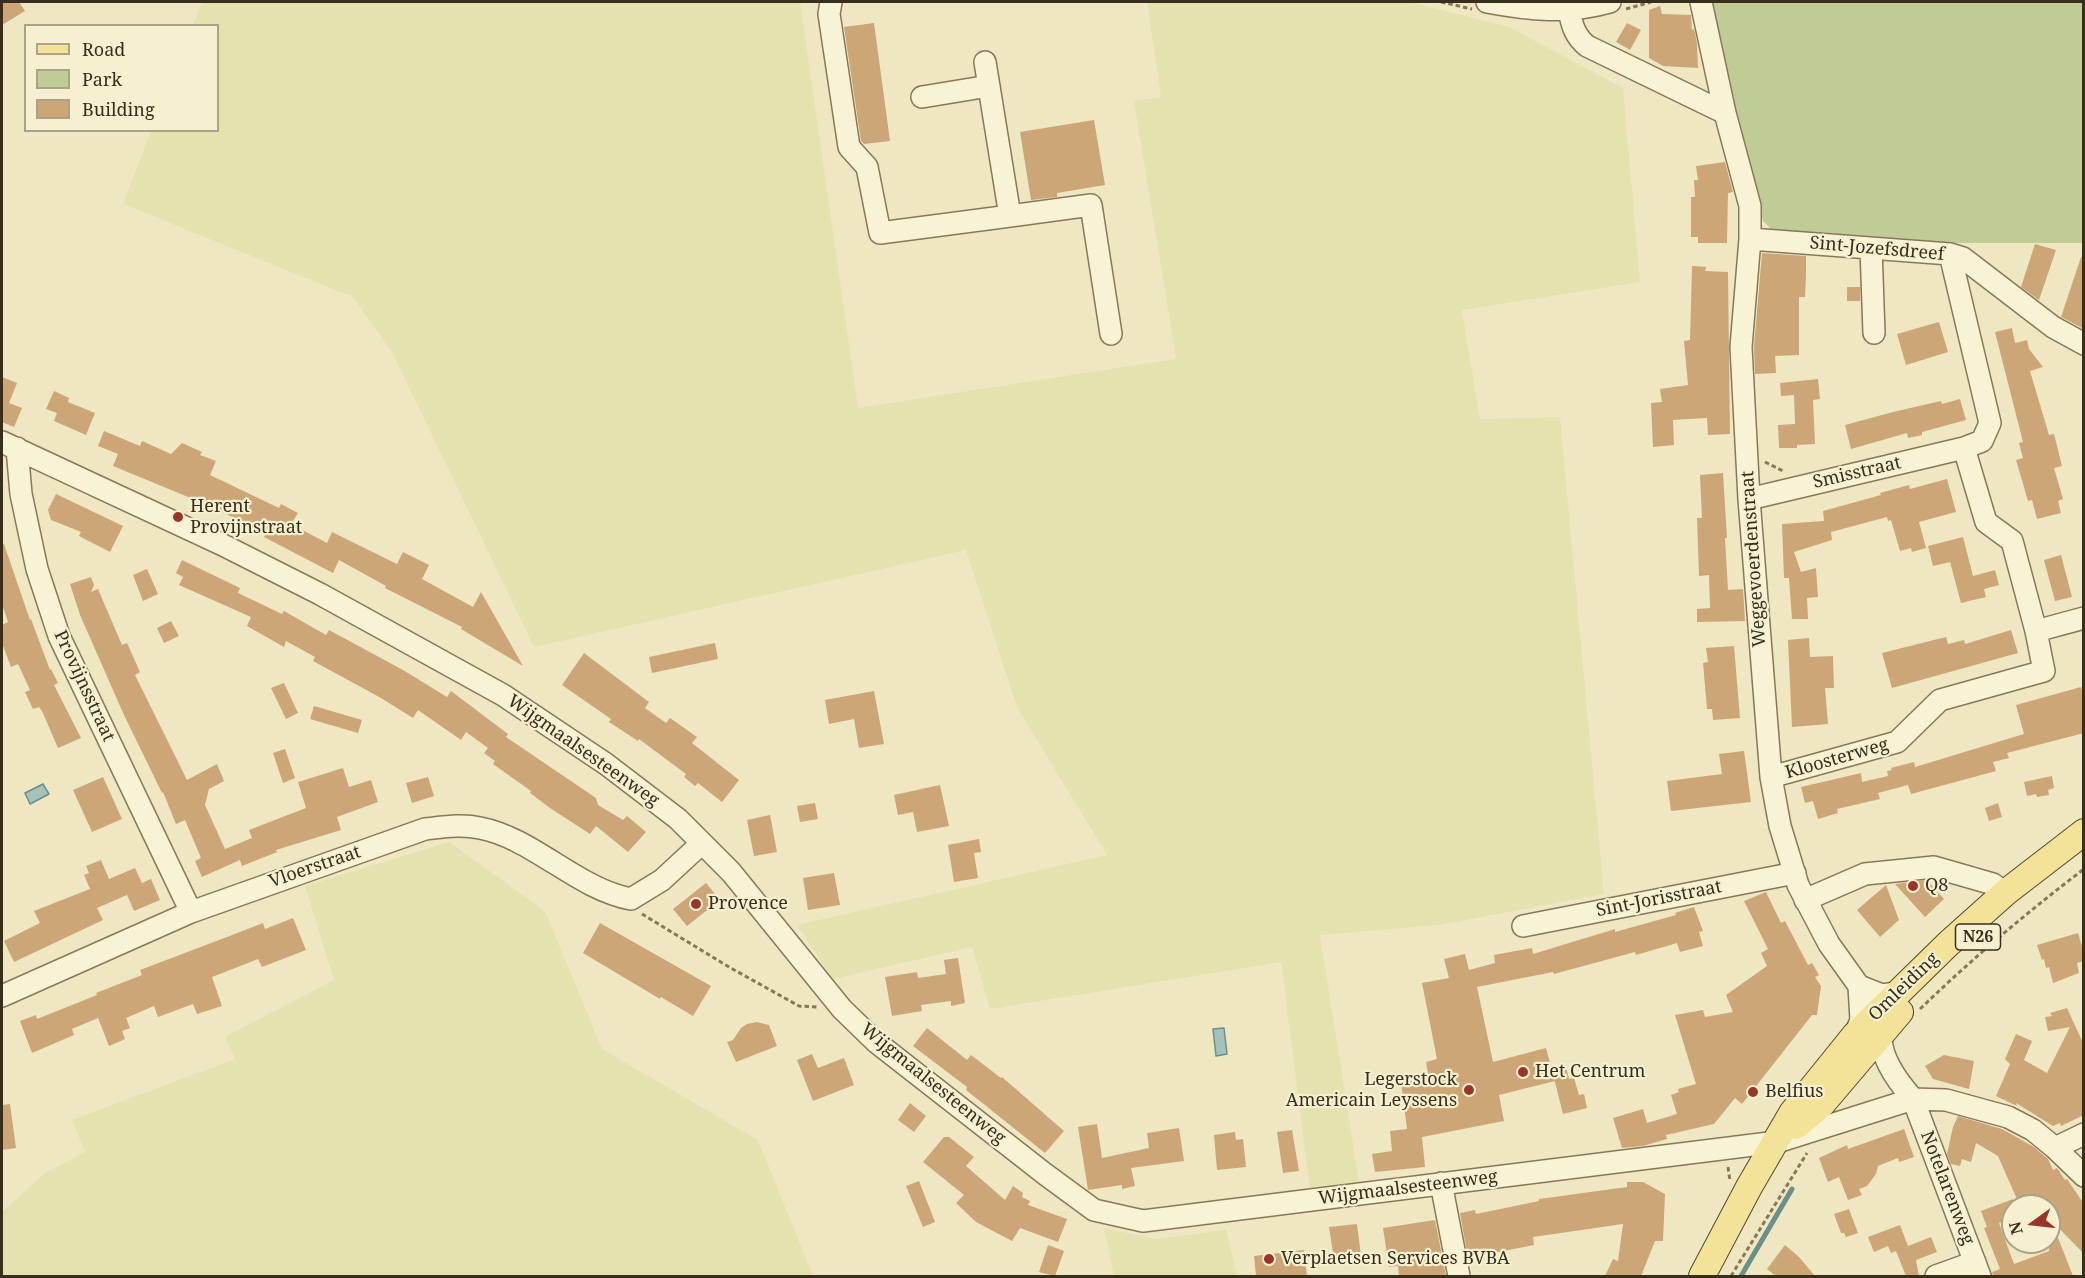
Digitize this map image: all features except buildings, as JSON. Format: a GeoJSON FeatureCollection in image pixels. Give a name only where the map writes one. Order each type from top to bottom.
{"type":"FeatureCollection","features":[{"type":"Feature","properties":{"kind":"main road","name":"Omleiding"},"geometry":{"type":"LineString","coordinates":[[1702,1276],[1749,1187],[1792,1113],[1855,1035],[1896,993],[2005,893],[2084,832]]}},
{"type":"Feature","properties":{"kind":"main road","name":"Omleiding"},"geometry":{"type":"LineString","coordinates":[[1777,1142],[1822,1104],[1882,1032],[1929,982],[1984,932],[2084,851]]}},
{"type":"Feature","properties":{"kind":"street"},"geometry":{"type":"LineString","coordinates":[[831,2],[829,14],[849,147],[867,166],[880,233],[1091,205],[1111,334]]}},
{"type":"Feature","properties":{"kind":"street"},"geometry":{"type":"LineString","coordinates":[[1484,6],[1542,11],[1569,10],[1610,2]]}},
{"type":"Feature","properties":{"kind":"street","name":"Weggevoerdenstraat"},"geometry":{"type":"LineString","coordinates":[[1701,2],[1725,113],[1750,206],[1750,239],[1741,347],[1749,499],[1771,777],[1780,826],[1805,900],[1829,944],[1859,986]]}},
{"type":"Feature","properties":{"kind":"street"},"geometry":{"type":"LineString","coordinates":[[1569,10],[1573,30],[1587,46],[1725,113]]}},
{"type":"Feature","properties":{"kind":"street"},"geometry":{"type":"LineString","coordinates":[[985,62],[1010,216]]}},
{"type":"Feature","properties":{"kind":"street"},"geometry":{"type":"LineString","coordinates":[[922,97],[989,86]]}},
{"type":"Feature","properties":{"kind":"street","name":"Sint-Jozefsdreef"},"geometry":{"type":"LineString","coordinates":[[1750,239],[1964,258],[2054,327],[2084,344]]}},
{"type":"Feature","properties":{"kind":"street"},"geometry":{"type":"LineString","coordinates":[[1871,248],[1874,333]]}},
{"type":"Feature","properties":{"kind":"street","name":"Smisstraat"},"geometry":{"type":"LineString","coordinates":[[1749,499],[1964,448],[1982,441],[1990,423],[1950,255]]}},
{"type":"Feature","properties":{"kind":"street","name":"Wijgmaalsesteenweg"},"geometry":{"type":"LineString","coordinates":[[9,445],[221,544],[320,594],[503,694],[606,764],[678,819],[737,879],[842,1009],[876,1042],[1045,1174],[1094,1209],[1102,1212],[1143,1221],[1777,1142],[1913,1099],[1946,1100],[1994,1112],[2033,1130],[2084,1176]]}},
{"type":"Feature","properties":{"kind":"street","name":"Provijnsstraat"},"geometry":{"type":"LineString","coordinates":[[9,445],[37,569],[59,636],[190,912]]}},
{"type":"Feature","properties":{"kind":"street"},"geometry":{"type":"LineString","coordinates":[[1964,448],[1986,522],[2012,541],[2036,631],[2084,618]]}},
{"type":"Feature","properties":{"kind":"street","name":"Kloosterweg"},"geometry":{"type":"LineString","coordinates":[[1771,777],[1897,742],[1940,700],[2044,671],[2036,631]]}},
{"type":"Feature","properties":{"kind":"street","name":"Vloerstraat"},"geometry":{"type":"LineString","coordinates":[[2,996],[190,912],[425,829],[457,825],[481,828],[505,836],[610,895],[631,899]]}},
{"type":"Feature","properties":{"kind":"street"},"geometry":{"type":"LineString","coordinates":[[631,899],[662,880],[702,843]]}},
{"type":"Feature","properties":{"kind":"street"},"geometry":{"type":"LineString","coordinates":[[1805,900],[1865,874],[1934,867],[1993,884],[2005,893]]}},
{"type":"Feature","properties":{"kind":"street","name":"Sint-Jorisstraat"},"geometry":{"type":"LineString","coordinates":[[1523,926],[1795,873]]}},
{"type":"Feature","properties":{"kind":"street"},"geometry":{"type":"LineString","coordinates":[[1855,1035],[1861,1020],[1859,986],[1882,995],[1896,993],[1882,1032]]}},
{"type":"Feature","properties":{"kind":"street","name":"Notelarenweg"},"geometry":{"type":"LineString","coordinates":[[1882,1032],[1888,1064],[1913,1099],[1977,1269]]}},
{"type":"Feature","properties":{"kind":"street"},"geometry":{"type":"LineString","coordinates":[[2055,1148],[2084,1134]]}},
{"type":"Feature","properties":{"kind":"street"},"geometry":{"type":"LineString","coordinates":[[1441,1183],[1459,1276]]}},
{"type":"Feature","properties":{"kind":"street"},"geometry":{"type":"LineString","coordinates":[[1936,1276],[1977,1269]]}},
{"type":"Feature","properties":{"kind":"path"},"geometry":{"type":"LineString","coordinates":[[1442,2],[1484,6]]}},
{"type":"Feature","properties":{"kind":"path"},"geometry":{"type":"LineString","coordinates":[[1747,449],[1765,462],[1808,485]]}},
{"type":"Feature","properties":{"kind":"path"},"geometry":{"type":"LineString","coordinates":[[1918,1011],[2021,917],[2084,869]]}},
{"type":"Feature","properties":{"kind":"path"},"geometry":{"type":"LineString","coordinates":[[631,899],[644,917],[799,1006],[842,1009]]}},
{"type":"Feature","properties":{"kind":"path"},"geometry":{"type":"LineString","coordinates":[[1731,1276],[1811,1145]]}},
{"type":"Feature","properties":{"kind":"green space"},"geometry":{"type":"Polygon","coordinates":[[[202,2],[800,2],[858,408],[1176,359],[1134,101],[1161,97],[1147,2],[1410,2],[1509,27],[1623,88],[1640,282],[1462,310],[1480,419],[1560,417],[1604,894],[1439,925],[1320,935],[1359,1182],[1310,1189],[1281,962],[990,1009],[972,947],[833,979],[797,925],[1107,855],[1017,707],[966,550],[534,647],[393,354],[353,297],[123,204],[151,132],[219,132],[219,24],[193,24],[202,2]]]}},
{"type":"Feature","properties":{"kind":"green space"},"geometry":{"type":"Polygon","coordinates":[[[1715,2],[2083,2],[2083,243],[1946,243],[1774,232],[1763,221],[1709,8],[1715,2]]]}},
{"type":"Feature","properties":{"kind":"green space"},"geometry":{"type":"Polygon","coordinates":[[[449,842],[545,911],[602,1049],[758,1140],[813,1276],[2,1276],[2,1212],[45,1173],[85,1152],[72,1120],[235,1059],[225,1037],[334,980],[305,886],[449,842]]]}},
{"type":"Feature","properties":{"kind":"green space"},"geometry":{"type":"Polygon","coordinates":[[[1104,1228],[1156,1239],[1226,1230],[1237,1276],[1114,1276],[1104,1228]]]}},
{"type":"Feature","properties":{"kind":"water"},"geometry":{"type":"Polygon","coordinates":[[[43,784],[49,794],[30,804],[25,793],[43,784]]]}},
{"type":"Feature","properties":{"kind":"water"},"geometry":{"type":"Polygon","coordinates":[[[1224,1028],[1227,1054],[1216,1056],[1213,1029],[1224,1028]]]}},
{"type":"Feature","properties":{"kind":"waterway"},"geometry":{"type":"LineString","coordinates":[[1741,1276],[1792,1189]]}},
{"type":"Feature","properties":{"kind":"place","name":"Herent Provijnstraat"},"geometry":{"type":"Point","coordinates":[178,517]}},
{"type":"Feature","properties":{"kind":"place","name":"Q8"},"geometry":{"type":"Point","coordinates":[1913,886]}},
{"type":"Feature","properties":{"kind":"place","name":"Provence"},"geometry":{"type":"Point","coordinates":[696,904]}},
{"type":"Feature","properties":{"kind":"place","name":"Het Centrum"},"geometry":{"type":"Point","coordinates":[1523,1072]}},
{"type":"Feature","properties":{"kind":"place","name":"Legerstock Americain Leyssens"},"geometry":{"type":"Point","coordinates":[1469,1090]}},
{"type":"Feature","properties":{"kind":"place","name":"Belfius"},"geometry":{"type":"Point","coordinates":[1753,1092]}},
{"type":"Feature","properties":{"kind":"place","name":"Verplaetsen Services BVBA"},"geometry":{"type":"Point","coordinates":[1269,1259]}}]}
